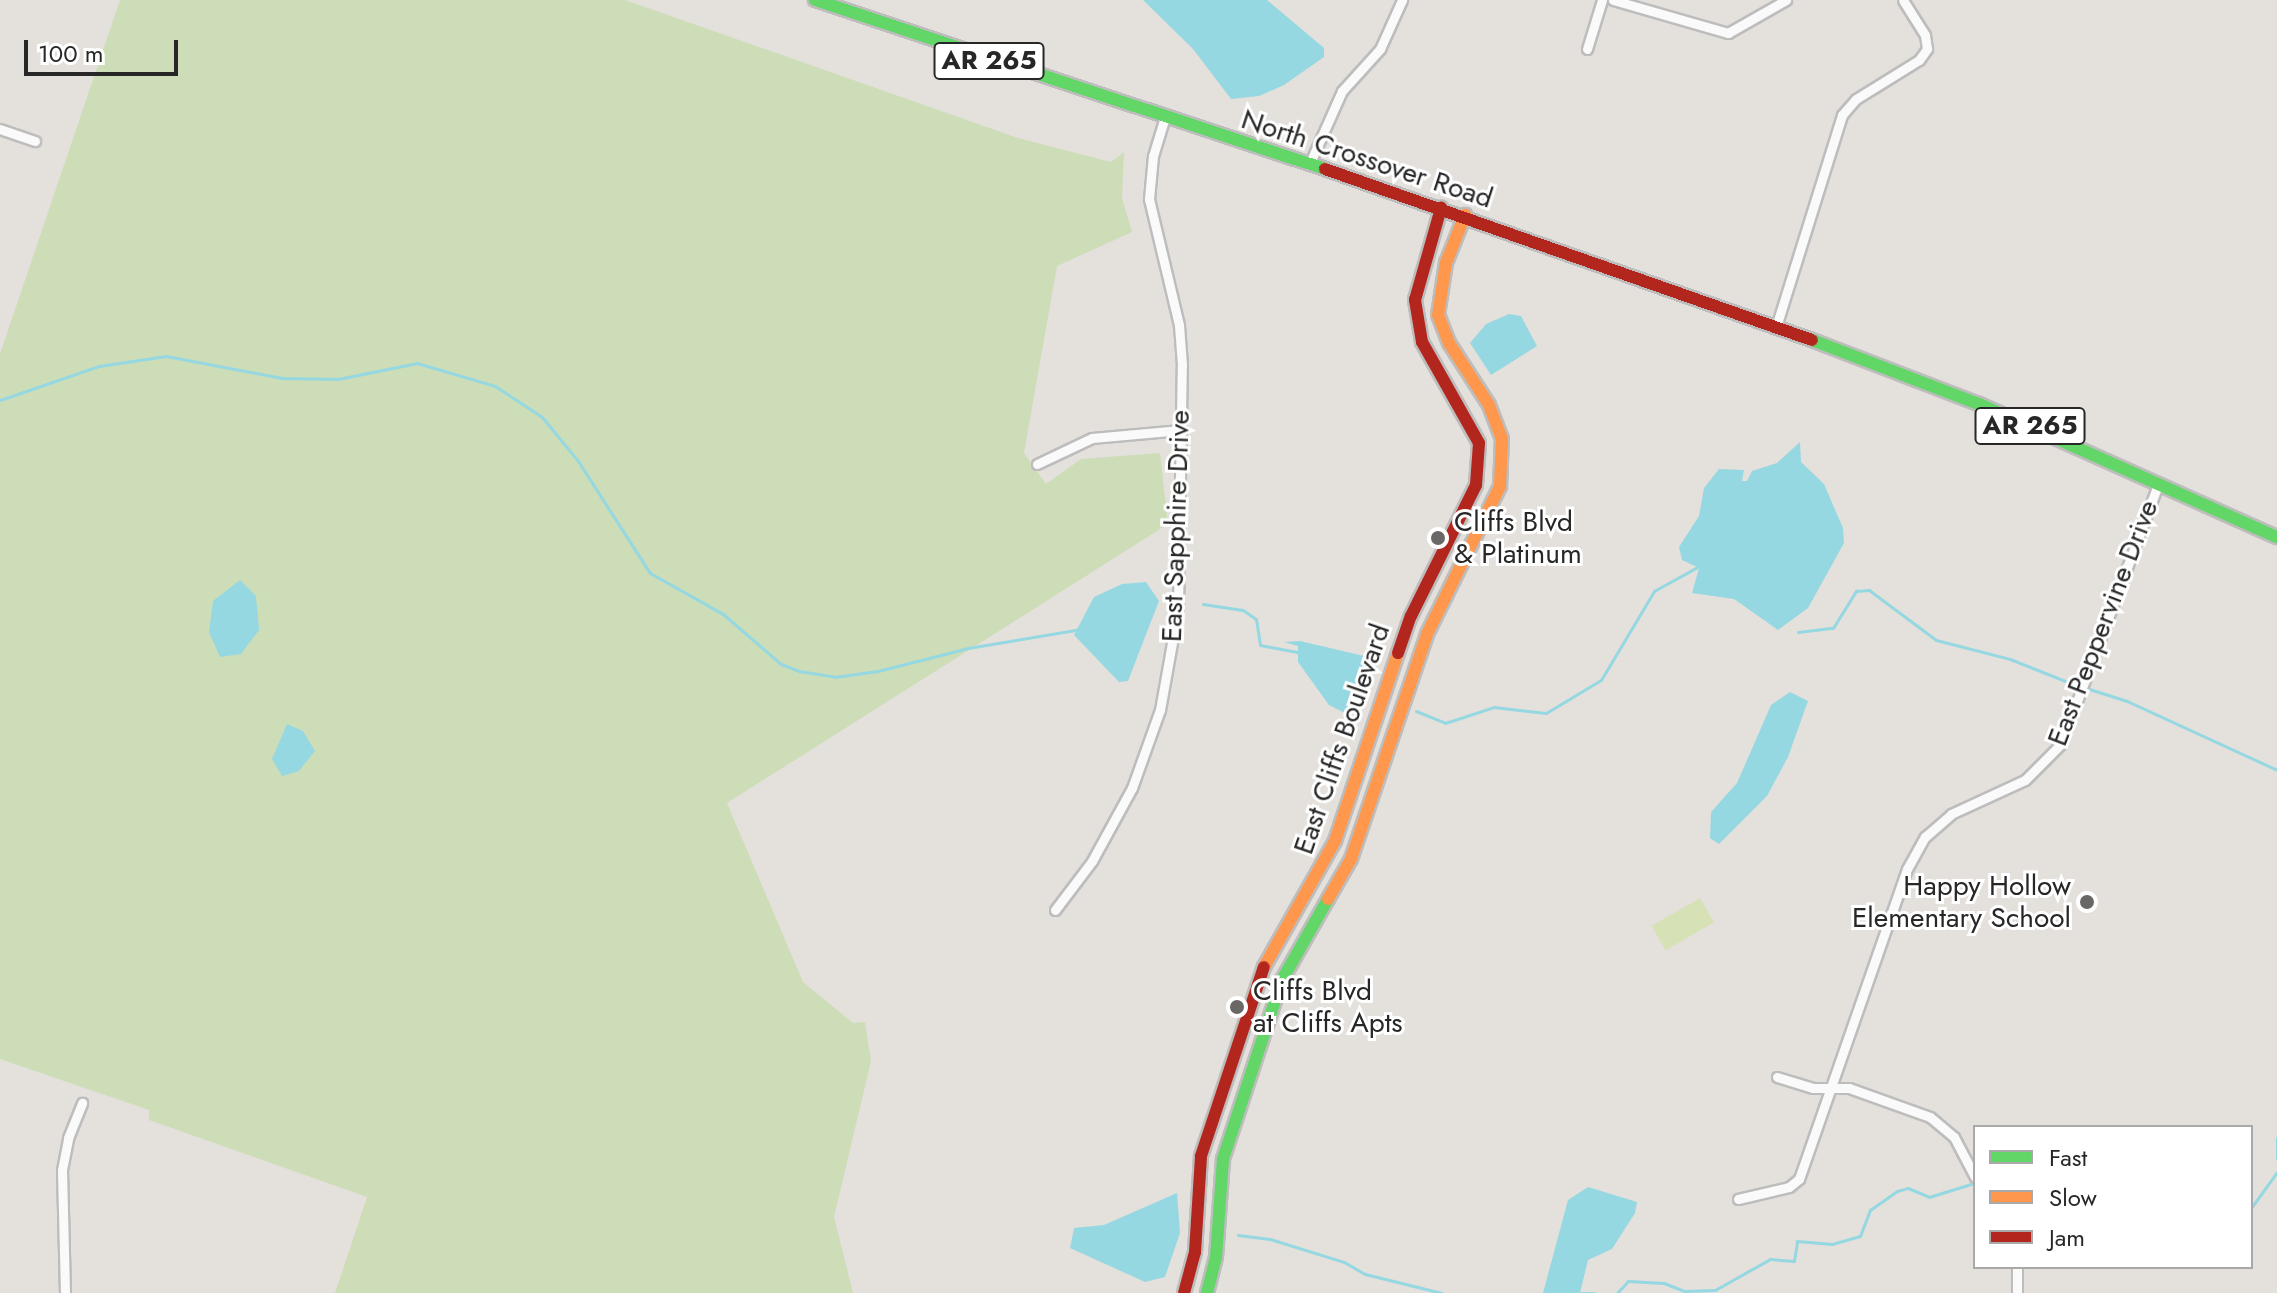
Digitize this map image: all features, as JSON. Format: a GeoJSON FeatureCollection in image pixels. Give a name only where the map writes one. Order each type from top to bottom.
{"type":"FeatureCollection","features":[{"type":"Feature","properties":{"kind":"street","name":"North Crossover Road"},"geometry":{"type":"LineString","coordinates":[[815,0],[1164,119],[1465,215],[1901,372],[2158,484]]}},
{"type":"Feature","properties":{"kind":"street"},"geometry":{"type":"LineString","coordinates":[[1309,165],[1342,91],[1380,49],[1402,0]]}},
{"type":"Feature","properties":{"kind":"street"},"geometry":{"type":"LineString","coordinates":[[1587,49],[1602,0]]}},
{"type":"Feature","properties":{"kind":"street"},"geometry":{"type":"LineString","coordinates":[[1613,0],[1728,33],[1786,0]]}},
{"type":"Feature","properties":{"kind":"street"},"geometry":{"type":"LineString","coordinates":[[1776,327],[1842,115],[1856,99],[1919,60],[1927,49],[1925,35],[1903,0]]}},
{"type":"Feature","properties":{"kind":"street","name":"East Sapphire Drive"},"geometry":{"type":"LineString","coordinates":[[1055,910],[1114,823],[1160,710],[1178,609],[1179,325],[1149,199],[1153,156],[1164,119]]}},
{"type":"Feature","properties":{"kind":"street"},"geometry":{"type":"LineString","coordinates":[[0,129],[35,141]]}},
{"type":"Feature","properties":{"kind":"street","name":"East Cliffs Boulevard"},"geometry":{"type":"LineString","coordinates":[[1184,1293],[1189,1277],[1201,1156],[1261,973],[1271,946],[1320,874],[1335,841],[1411,616],[1476,485],[1479,443],[1422,342],[1415,300],[1441,208]]}},
{"type":"Feature","properties":{"kind":"street","name":"East Cliffs Boulevard"},"geometry":{"type":"LineString","coordinates":[[1209,1288],[1223,1159],[1282,980],[1351,859],[1427,634],[1500,486],[1502,439],[1489,405],[1449,343],[1438,315],[1446,263],[1465,215]]}},
{"type":"Feature","properties":{"kind":"street"},"geometry":{"type":"LineString","coordinates":[[1037,464],[1092,438],[1181,430]]}},
{"type":"Feature","properties":{"kind":"street","name":"AR 265"},"geometry":{"type":"LineString","coordinates":[[2158,484],[2277,537]]}},
{"type":"Feature","properties":{"kind":"street","name":"East Peppervine Drive"},"geometry":{"type":"LineString","coordinates":[[1738,1199],[1789,1187],[1799,1179],[1914,853],[1951,814],[2039,770],[2061,744],[2158,484]]}},
{"type":"Feature","properties":{"kind":"street"},"geometry":{"type":"LineString","coordinates":[[1777,1077],[1832,1088],[1849,1088],[1930,1117],[1954,1137],[1973,1173]]}},
{"type":"Feature","properties":{"kind":"street"},"geometry":{"type":"LineString","coordinates":[[65,1293],[62,1170],[68,1138],[82,1103]]}},
{"type":"Feature","properties":{"kind":"street"},"geometry":{"type":"LineString","coordinates":[[2017,1269],[2017,1293]]}},
{"type":"Feature","properties":{"kind":"street"},"geometry":{"type":"LineString","coordinates":[[1189,1277],[1209,1288]]}},
{"type":"Feature","properties":{"kind":"green space"},"geometry":{"type":"Polygon","coordinates":[[[120,0],[625,0],[1018,138],[1111,162],[1124,152],[1122,198],[1132,232],[1057,266],[1024,453],[1046,484],[1081,459],[1160,453],[1168,524],[727,803],[803,982],[853,1023],[865,1022],[871,1061],[834,1217],[853,1293],[335,1293],[367,1197],[149,1120],[149,1110],[0,1059],[0,354],[120,0]]]}},
{"type":"Feature","properties":{"kind":"green space"},"geometry":{"type":"Polygon","coordinates":[[[1700,898],[1714,922],[1666,950],[1652,926],[1700,898]]]}},
{"type":"Feature","properties":{"kind":"water"},"geometry":{"type":"Polygon","coordinates":[[[1143,0],[1267,0],[1324,48],[1324,57],[1284,85],[1259,96],[1231,99],[1193,49],[1143,0]]]}},
{"type":"Feature","properties":{"kind":"water"},"geometry":{"type":"Polygon","coordinates":[[[1509,314],[1521,316],[1537,346],[1491,375],[1470,343],[1486,324],[1509,314]]]}},
{"type":"Feature","properties":{"kind":"water"},"geometry":{"type":"Polygon","coordinates":[[[1800,442],[1801,462],[1824,484],[1843,528],[1844,543],[1808,608],[1778,630],[1734,599],[1692,593],[1699,568],[1682,560],[1679,547],[1699,516],[1704,488],[1719,469],[1744,470],[1742,481],[1747,481],[1752,471],[1777,463],[1800,442]]]}},
{"type":"Feature","properties":{"kind":"water"},"geometry":{"type":"Polygon","coordinates":[[[240,580],[256,596],[259,630],[241,654],[220,657],[209,632],[213,601],[240,580]]]}},
{"type":"Feature","properties":{"kind":"water"},"geometry":{"type":"Polygon","coordinates":[[[1146,582],[1159,601],[1128,681],[1119,682],[1074,635],[1094,597],[1122,584],[1146,582]]]}},
{"type":"Feature","properties":{"kind":"water"},"geometry":{"type":"Polygon","coordinates":[[[1300,641],[1377,659],[1359,710],[1343,712],[1329,705],[1298,662],[1298,646],[1284,642],[1300,641]]]}},
{"type":"Feature","properties":{"kind":"water"},"geometry":{"type":"Polygon","coordinates":[[[1790,692],[1808,701],[1788,757],[1767,796],[1719,844],[1710,838],[1711,812],[1737,783],[1771,705],[1790,692]]]}},
{"type":"Feature","properties":{"kind":"water"},"geometry":{"type":"Polygon","coordinates":[[[287,724],[303,731],[315,751],[299,771],[282,776],[272,759],[287,724]]]}},
{"type":"Feature","properties":{"kind":"water"},"geometry":{"type":"Polygon","coordinates":[[[1588,1187],[1637,1202],[1635,1213],[1612,1249],[1588,1260],[1580,1293],[1543,1293],[1568,1200],[1588,1187]]]}},
{"type":"Feature","properties":{"kind":"water"},"geometry":{"type":"Polygon","coordinates":[[[1177,1193],[1180,1233],[1165,1277],[1145,1282],[1070,1248],[1074,1228],[1104,1225],[1177,1193]]]}},
{"type":"Feature","properties":{"kind":"waterway"},"geometry":{"type":"LineString","coordinates":[[0,400],[99,366],[166,356],[282,378],[338,379],[417,363],[495,386],[542,417],[578,461],[650,573],[723,614],[781,664],[799,671],[835,677],[878,671],[968,648],[1081,629]]}},
{"type":"Feature","properties":{"kind":"waterway"},"geometry":{"type":"LineString","coordinates":[[1416,711],[1445,723],[1494,707],[1546,713],[1601,680],[1654,591],[1701,565]]}},
{"type":"Feature","properties":{"kind":"waterway"},"geometry":{"type":"LineString","coordinates":[[1798,632],[1833,628],[1856,591],[1869,590],[1936,640],[2010,659],[2078,686]]}},
{"type":"Feature","properties":{"kind":"waterway"},"geometry":{"type":"LineString","coordinates":[[1203,604],[1243,610],[1256,619],[1260,645],[1302,653]]}},
{"type":"Feature","properties":{"kind":"waterway"},"geometry":{"type":"LineString","coordinates":[[2086,688],[2127,701],[2277,770]]}},
{"type":"Feature","properties":{"kind":"waterway"},"geometry":{"type":"LineString","coordinates":[[2277,1138],[2277,1158]]}},
{"type":"Feature","properties":{"kind":"waterway"},"geometry":{"type":"LineString","coordinates":[[2253,1205],[2277,1172]]}},
{"type":"Feature","properties":{"kind":"waterway"},"geometry":{"type":"LineString","coordinates":[[1617,1293],[1628,1281],[1664,1283],[1684,1291],[1715,1290],[1770,1259],[1794,1261],[1797,1241],[1832,1244],[1860,1236],[1870,1210],[1897,1191],[1908,1188],[1929,1197],[1971,1184]]}},
{"type":"Feature","properties":{"kind":"waterway"},"geometry":{"type":"LineString","coordinates":[[1238,1235],[1270,1239],[1344,1262],[1365,1274],[1442,1293]]}},
{"type":"Feature","properties":{"kind":"waterway"},"geometry":{"type":"LineString","coordinates":[[1581,1293],[1594,1293]]}},
{"type":"Feature","properties":{"kind":"traffic: fast"},"geometry":{"type":"LineString","coordinates":[[815,0],[1325,169]]}},
{"type":"Feature","properties":{"kind":"traffic: fast"},"geometry":{"type":"LineString","coordinates":[[1812,340],[1979,404],[2277,537]]}},
{"type":"Feature","properties":{"kind":"traffic: fast"},"geometry":{"type":"LineString","coordinates":[[1207,1293],[1216,1257],[1223,1159],[1282,980],[1328,899]]}},
{"type":"Feature","properties":{"kind":"traffic: slow"},"geometry":{"type":"LineString","coordinates":[[1328,899],[1351,859],[1427,634],[1500,486],[1502,439],[1489,405],[1449,343],[1438,315],[1446,263],[1465,215]]}},
{"type":"Feature","properties":{"kind":"traffic: slow"},"geometry":{"type":"LineString","coordinates":[[1264,967],[1335,841],[1398,653]]}},
{"type":"Feature","properties":{"kind":"traffic: jam"},"geometry":{"type":"LineString","coordinates":[[1325,169],[1812,340]]}},
{"type":"Feature","properties":{"kind":"traffic: jam"},"geometry":{"type":"LineString","coordinates":[[1398,653],[1411,616],[1476,485],[1479,443],[1422,342],[1415,300],[1441,208]]}},
{"type":"Feature","properties":{"kind":"traffic: jam"},"geometry":{"type":"LineString","coordinates":[[1184,1293],[1195,1252],[1201,1156],[1264,967]]}},
{"type":"Feature","properties":{"kind":"place","name":"Cliffs Blvd & Platinum"},"geometry":{"type":"Point","coordinates":[1438,538]}},
{"type":"Feature","properties":{"kind":"place","name":"Happy Hollow Elementary School"},"geometry":{"type":"Point","coordinates":[2087,902]}},
{"type":"Feature","properties":{"kind":"place","name":"Cliffs Blvd at Cliffs Apts"},"geometry":{"type":"Point","coordinates":[1237,1007]}}]}
